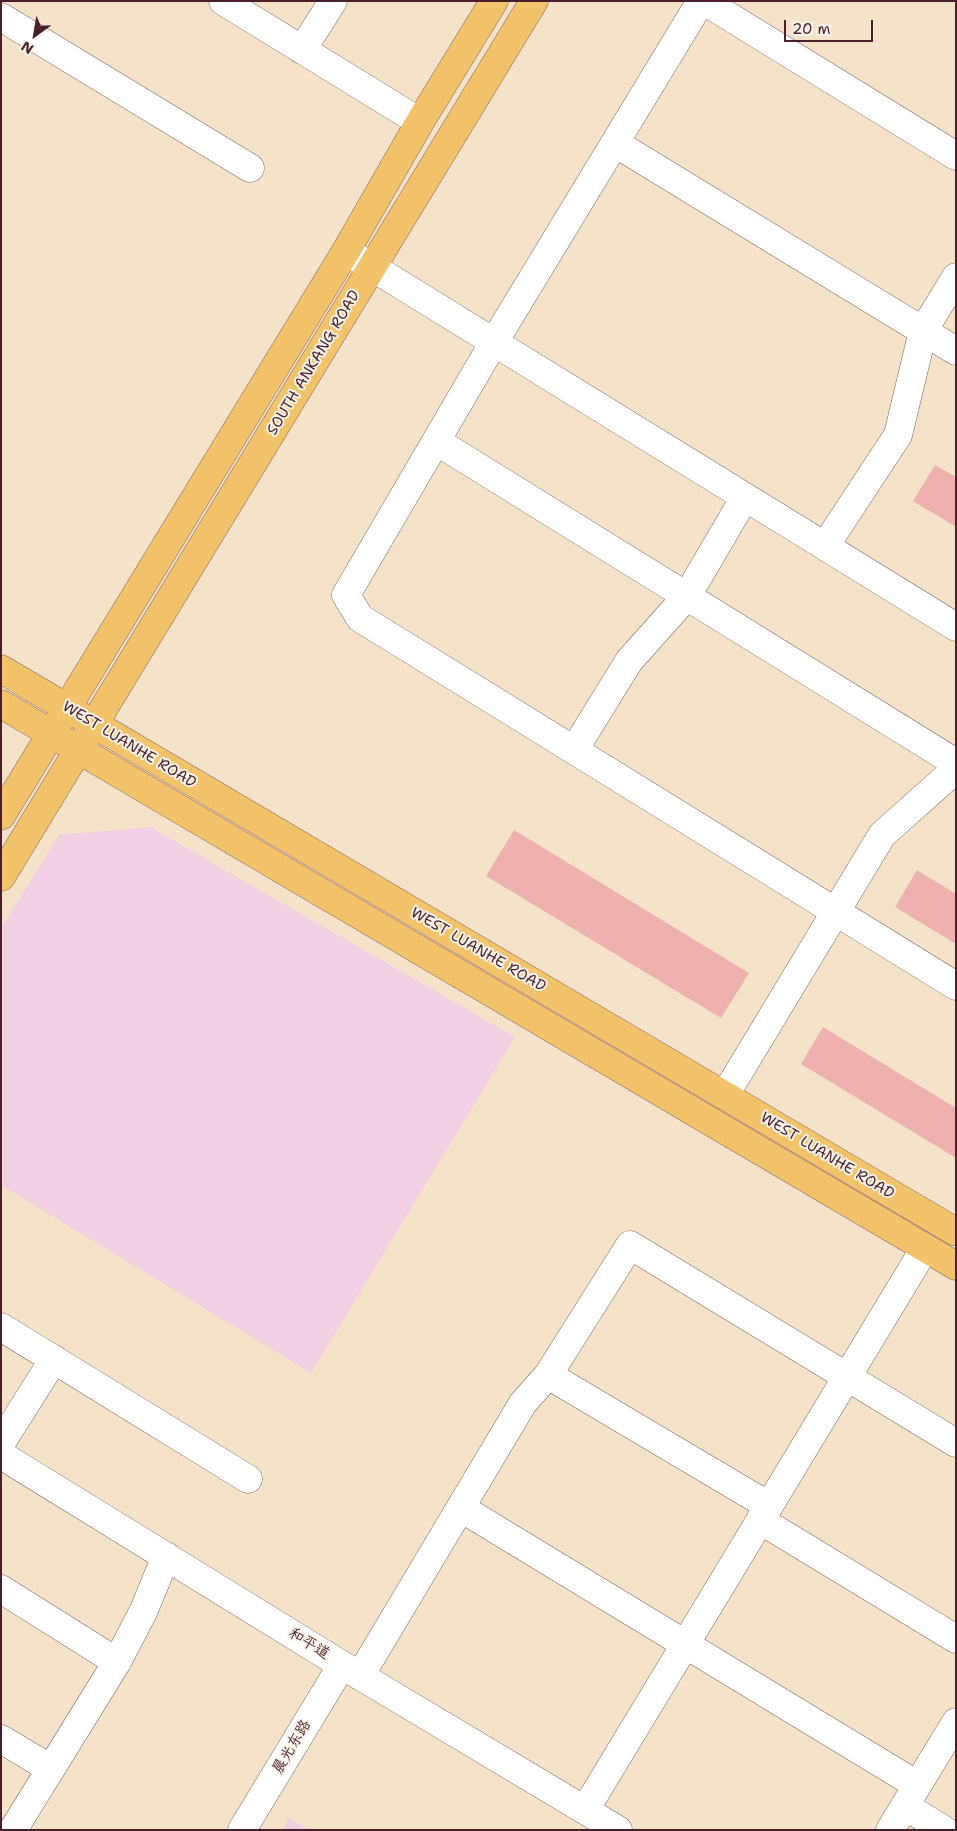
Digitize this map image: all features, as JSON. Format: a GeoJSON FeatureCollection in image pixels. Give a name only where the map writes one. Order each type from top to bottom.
{"type":"FeatureCollection","features":[{"type":"Feature","properties":{"kind":"main road","name":"SOUTH ANKANG ROAD"},"geometry":{"type":"LineString","coordinates":[[1,816],[50,734],[68,709],[346,250],[420,122],[494,1]]}},
{"type":"Feature","properties":{"kind":"main road","name":"SOUTH ANKANG ROAD"},"geometry":{"type":"LineString","coordinates":[[1,877],[77,749],[94,725],[534,1]]}},
{"type":"Feature","properties":{"kind":"main road","name":"WEST LUANHE ROAD"},"geometry":{"type":"LineString","coordinates":[[1,669],[956,1232]]}},
{"type":"Feature","properties":{"kind":"main road","name":"WEST LUANHE ROAD"},"geometry":{"type":"LineString","coordinates":[[1,704],[956,1266]]}},
{"type":"Feature","properties":{"kind":"street"},"geometry":{"type":"LineString","coordinates":[[223,1],[420,122]]}},
{"type":"Feature","properties":{"kind":"street"},"geometry":{"type":"LineString","coordinates":[[302,50],[332,1]]}},
{"type":"Feature","properties":{"kind":"street"},"geometry":{"type":"LineString","coordinates":[[956,156],[702,1],[494,342],[346,595],[360,618],[956,986]]}},
{"type":"Feature","properties":{"kind":"street"},"geometry":{"type":"LineString","coordinates":[[1,17],[250,168]]}},
{"type":"Feature","properties":{"kind":"street"},"geometry":{"type":"LineString","coordinates":[[615,142],[956,351]]}},
{"type":"Feature","properties":{"kind":"street"},"geometry":{"type":"LineString","coordinates":[[346,250],[956,627]]}},
{"type":"Feature","properties":{"kind":"street"},"geometry":{"type":"LineString","coordinates":[[825,546],[898,435],[923,330],[956,277]]}},
{"type":"Feature","properties":{"kind":"street"},"geometry":{"type":"LineString","coordinates":[[436,441],[956,763]]}},
{"type":"Feature","properties":{"kind":"street"},"geometry":{"type":"LineString","coordinates":[[574,750],[630,661],[687,596],[745,497]]}},
{"type":"Feature","properties":{"kind":"street"},"geometry":{"type":"LineString","coordinates":[[725,1095],[882,835],[956,769]]}},
{"type":"Feature","properties":{"kind":"street","name":"晨光东路"},"geometry":{"type":"LineString","coordinates":[[242,1830],[461,1508],[522,1403],[548,1375],[630,1246],[848,1376]]}},
{"type":"Feature","properties":{"kind":"street"},"geometry":{"type":"LineString","coordinates":[[585,1810],[925,1248]]}},
{"type":"Feature","properties":{"kind":"street"},"geometry":{"type":"LineString","coordinates":[[1,1327],[248,1479]]}},
{"type":"Feature","properties":{"kind":"street"},"geometry":{"type":"LineString","coordinates":[[1,1444],[54,1360]]}},
{"type":"Feature","properties":{"kind":"street"},"geometry":{"type":"LineString","coordinates":[[548,1375],[956,1639]]}},
{"type":"Feature","properties":{"kind":"street"},"geometry":{"type":"LineString","coordinates":[[848,1376],[956,1443]]}},
{"type":"Feature","properties":{"kind":"street","name":"和平道"},"geometry":{"type":"LineString","coordinates":[[1,1455],[351,1670],[618,1830]]}},
{"type":"Feature","properties":{"kind":"street"},"geometry":{"type":"LineString","coordinates":[[461,1508],[685,1644],[911,1795],[944,1830]]}},
{"type":"Feature","properties":{"kind":"street"},"geometry":{"type":"LineString","coordinates":[[13,1830],[117,1662],[144,1610],[166,1556]]}},
{"type":"Feature","properties":{"kind":"street"},"geometry":{"type":"LineString","coordinates":[[1,1589],[117,1662]]}},
{"type":"Feature","properties":{"kind":"street"},"geometry":{"type":"LineString","coordinates":[[890,1830],[956,1722]]}},
{"type":"Feature","properties":{"kind":"street"},"geometry":{"type":"LineString","coordinates":[[1,1739],[51,1769]]}},
{"type":"Feature","properties":{"kind":"shaded area"},"geometry":{"type":"Polygon","coordinates":[[[150,827],[515,1037],[311,1373],[1,1185],[1,928],[59,835],[150,827]]]}},
{"type":"Feature","properties":{"kind":"shaded area"},"geometry":{"type":"Polygon","coordinates":[[[289,1818],[309,1830],[282,1830],[289,1818]]]}},
{"type":"Feature","properties":{"kind":"building"},"geometry":{"type":"Polygon","coordinates":[[[935,465],[956,477],[956,527],[913,501],[935,465]]]}},
{"type":"Feature","properties":{"kind":"building"},"geometry":{"type":"Polygon","coordinates":[[[514,830],[749,973],[721,1018],[486,876],[514,830]]]}},
{"type":"Feature","properties":{"kind":"building"},"geometry":{"type":"Polygon","coordinates":[[[917,870],[956,894],[956,944],[895,907],[917,870]]]}},
{"type":"Feature","properties":{"kind":"building"},"geometry":{"type":"Polygon","coordinates":[[[823,1027],[956,1108],[956,1158],[801,1064],[823,1027]]]}}]}
